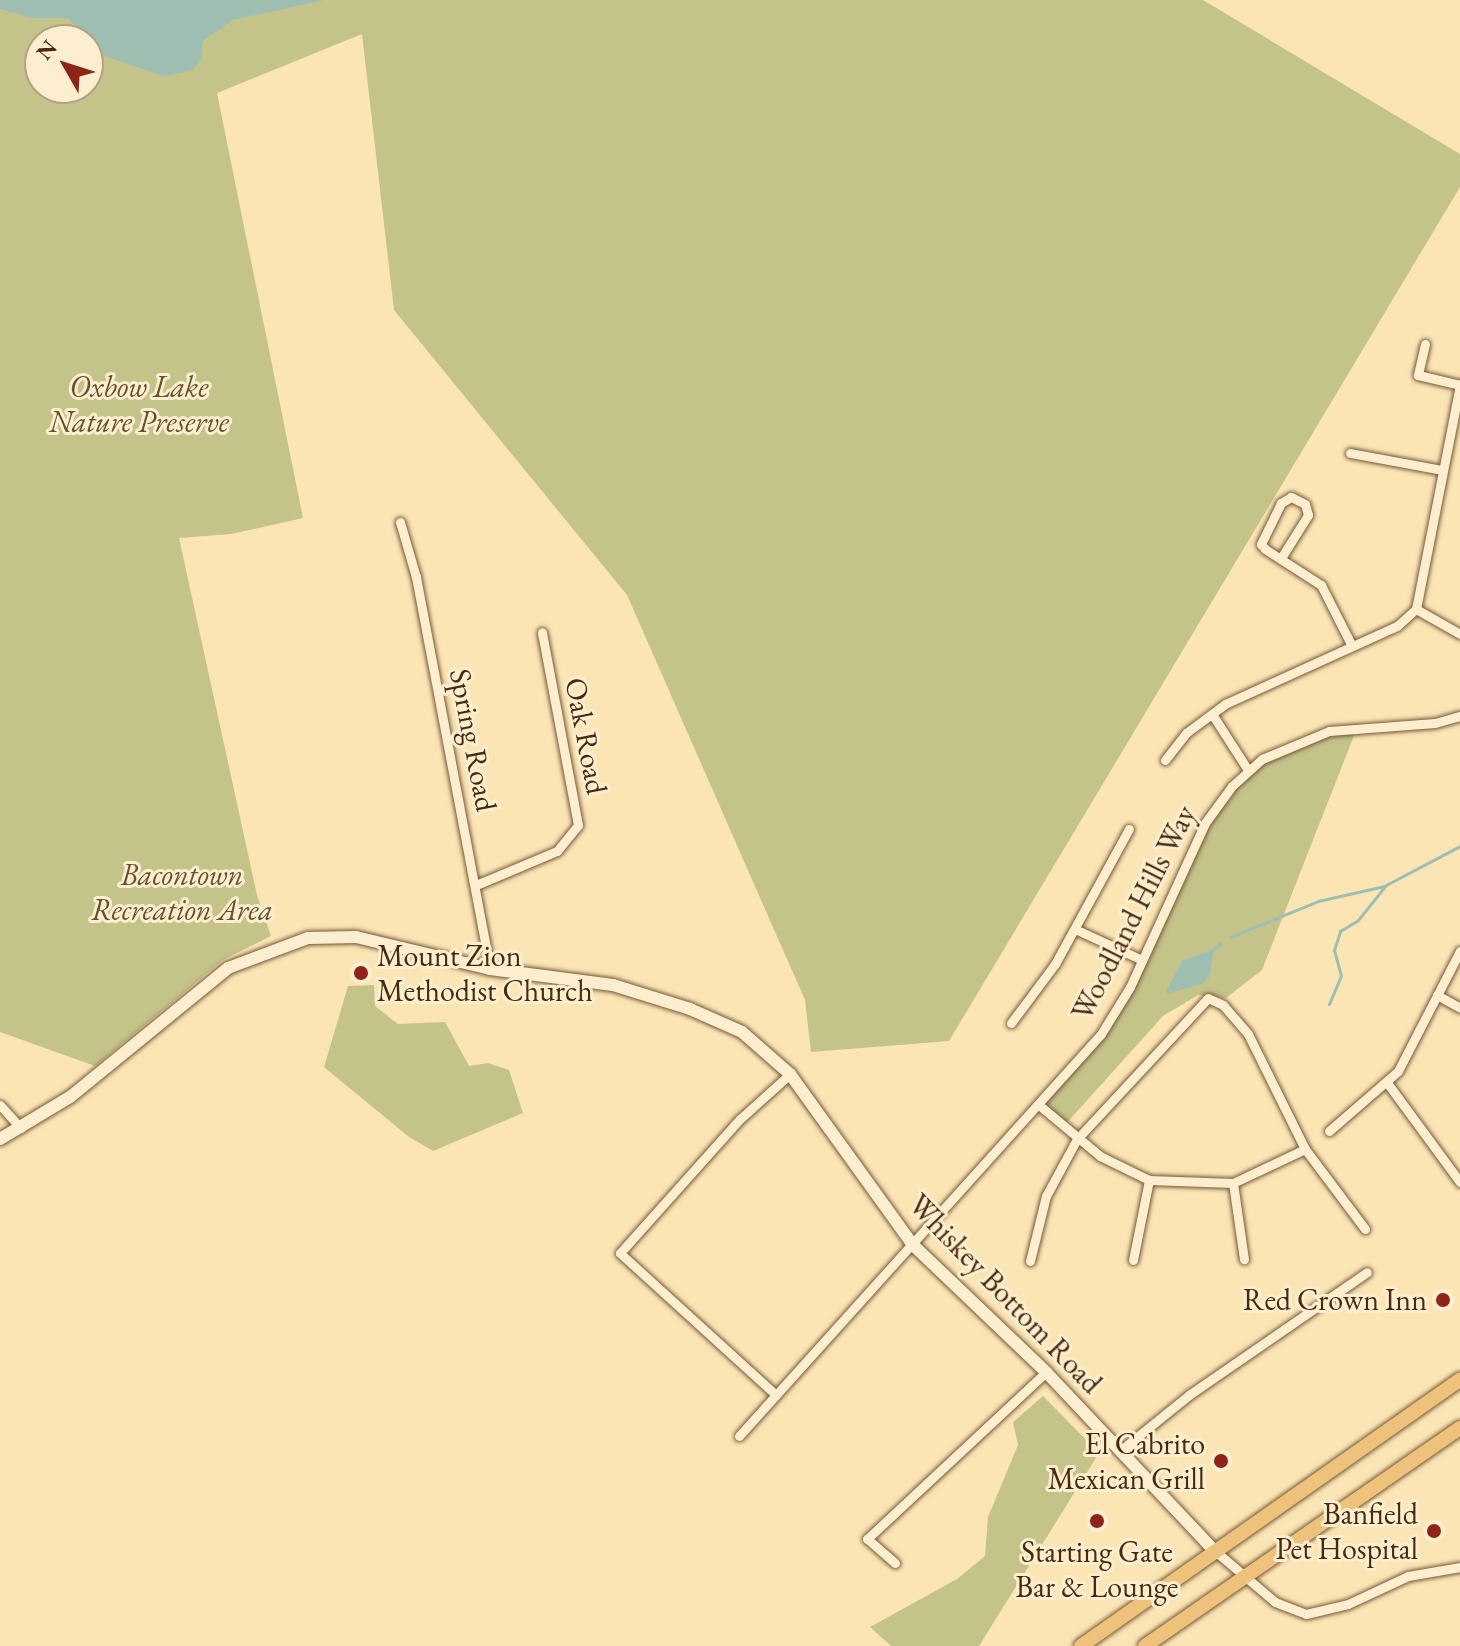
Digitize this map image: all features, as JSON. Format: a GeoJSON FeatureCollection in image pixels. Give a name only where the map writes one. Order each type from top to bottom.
{"type":"FeatureCollection","features":[{"type":"Feature","properties":{"kind":"main road"},"geometry":{"type":"LineString","coordinates":[[1081,1646],[1460,1380]]}},
{"type":"Feature","properties":{"kind":"main road"},"geometry":{"type":"LineString","coordinates":[[1145,1646],[1460,1428]]}},
{"type":"Feature","properties":{"kind":"street"},"geometry":{"type":"LineString","coordinates":[[1165,760],[1186,733],[1212,714],[1397,626],[1416,609],[1460,385],[1418,375],[1425,344]]}},
{"type":"Feature","properties":{"kind":"street"},"geometry":{"type":"LineString","coordinates":[[1449,436],[1460,438]]}},
{"type":"Feature","properties":{"kind":"street"},"geometry":{"type":"LineString","coordinates":[[1350,453],[1442,470]]}},
{"type":"Feature","properties":{"kind":"street"},"geometry":{"type":"LineString","coordinates":[[1281,558],[1308,515],[1305,504],[1291,497],[1281,503],[1260,538],[1265,549],[1321,585],[1352,646]]}},
{"type":"Feature","properties":{"kind":"street","name":"Spring Road"},"geometry":{"type":"LineString","coordinates":[[400,522],[416,577],[490,969]]}},
{"type":"Feature","properties":{"kind":"street"},"geometry":{"type":"LineString","coordinates":[[1416,609],[1460,634]]}},
{"type":"Feature","properties":{"kind":"street","name":"Oak Road"},"geometry":{"type":"LineString","coordinates":[[476,885],[557,851],[578,825],[542,632]]}},
{"type":"Feature","properties":{"kind":"street"},"geometry":{"type":"LineString","coordinates":[[1212,714],[1248,770]]}},
{"type":"Feature","properties":{"kind":"street","name":"Woodland Hills Way"},"geometry":{"type":"LineString","coordinates":[[739,1436],[1101,1034],[1142,960],[1205,823],[1248,770],[1283,748],[1329,731],[1424,724],[1460,716]]}},
{"type":"Feature","properties":{"kind":"street"},"geometry":{"type":"LineString","coordinates":[[1011,1023],[1075,929],[1129,829]]}},
{"type":"Feature","properties":{"kind":"street"},"geometry":{"type":"LineString","coordinates":[[1075,929],[1142,960]]}},
{"type":"Feature","properties":{"kind":"street","name":"Whiskey Bottom Road"},"geometry":{"type":"LineString","coordinates":[[2,1133],[21,1128],[91,1081],[222,972],[275,946],[308,938],[356,937],[490,969],[613,985],[690,1009],[742,1032],[790,1074],[912,1244],[1046,1372],[1214,1550]]}},
{"type":"Feature","properties":{"kind":"street"},"geometry":{"type":"LineString","coordinates":[[1329,1131],[1388,1084],[1460,951]]}},
{"type":"Feature","properties":{"kind":"street"},"geometry":{"type":"LineString","coordinates":[[1437,995],[1460,1008]]}},
{"type":"Feature","properties":{"kind":"street"},"geometry":{"type":"LineString","coordinates":[[1030,1261],[1046,1196],[1077,1139],[1208,998],[1223,1005],[1248,1034],[1305,1149],[1365,1229]]}},
{"type":"Feature","properties":{"kind":"street"},"geometry":{"type":"LineString","coordinates":[[776,1395],[620,1253],[740,1119],[790,1074]]}},
{"type":"Feature","properties":{"kind":"street"},"geometry":{"type":"LineString","coordinates":[[1388,1084],[1460,1182]]}},
{"type":"Feature","properties":{"kind":"street"},"geometry":{"type":"LineString","coordinates":[[0,1105],[21,1128]]}},
{"type":"Feature","properties":{"kind":"street"},"geometry":{"type":"LineString","coordinates":[[1039,1105],[1077,1139],[1149,1180],[1233,1183],[1305,1149]]}},
{"type":"Feature","properties":{"kind":"street"},"geometry":{"type":"LineString","coordinates":[[1133,1260],[1149,1180]]}},
{"type":"Feature","properties":{"kind":"street"},"geometry":{"type":"LineString","coordinates":[[1233,1183],[1244,1259]]}},
{"type":"Feature","properties":{"kind":"street"},"geometry":{"type":"LineString","coordinates":[[1121,1450],[1189,1395],[1367,1272]]}},
{"type":"Feature","properties":{"kind":"street"},"geometry":{"type":"LineString","coordinates":[[895,1563],[867,1539],[1046,1372]]}},
{"type":"Feature","properties":{"kind":"street"},"geometry":{"type":"LineString","coordinates":[[1214,1550],[1275,1602],[1306,1614],[1348,1604],[1408,1576],[1460,1567]]}},
{"type":"Feature","properties":{"kind":"green space"},"geometry":{"type":"Polygon","coordinates":[[[0,0],[1203,0],[1460,154],[1460,187],[949,1041],[811,1052],[805,1000],[627,595],[394,310],[362,34],[217,93],[303,518],[231,534],[179,538],[257,895],[271,936],[223,960],[95,1066],[0,1032],[0,0]]]}},
{"type":"Feature","properties":{"kind":"green space"},"geometry":{"type":"Polygon","coordinates":[[[1357,728],[1262,970],[1226,998],[1198,995],[1163,1016],[1063,1127],[1039,1105],[1115,1014],[1194,843],[1232,786],[1283,748],[1357,728]]]}},
{"type":"Feature","properties":{"kind":"green space"},"geometry":{"type":"Polygon","coordinates":[[[374,985],[375,1006],[398,1024],[445,1022],[469,1066],[488,1063],[509,1070],[523,1113],[433,1151],[409,1137],[324,1067],[348,986],[374,985]]]}},
{"type":"Feature","properties":{"kind":"green space"},"geometry":{"type":"Polygon","coordinates":[[[1043,1396],[1099,1453],[979,1646],[891,1646],[870,1627],[957,1579],[985,1556],[988,1517],[1018,1445],[1013,1422],[1043,1396]]]}},
{"type":"Feature","properties":{"kind":"shaded area"},"geometry":{"type":"Polygon","coordinates":[[[0,0],[324,0],[233,20],[203,41],[200,62],[191,71],[163,76],[104,56],[104,24],[74,24],[68,18],[31,18],[0,9],[0,0]]]}},
{"type":"Feature","properties":{"kind":"shaded area"},"geometry":{"type":"Polygon","coordinates":[[[1214,949],[1209,977],[1202,984],[1165,994],[1182,961],[1214,949]]]}},
{"type":"Feature","properties":{"kind":"waterway"},"geometry":{"type":"LineString","coordinates":[[1329,1004],[1341,976],[1334,950],[1340,931],[1358,920],[1386,885],[1460,846]]}},
{"type":"Feature","properties":{"kind":"waterway"},"geometry":{"type":"LineString","coordinates":[[1230,937],[1318,901],[1384,886]]}},
{"type":"Feature","properties":{"kind":"waterway"},"geometry":{"type":"LineString","coordinates":[[1214,949],[1220,944]]}},
{"type":"Feature","properties":{"kind":"place","name":"Mount Zion Methodist Church"},"geometry":{"type":"Point","coordinates":[361,973]}},
{"type":"Feature","properties":{"kind":"place","name":"Red Crown Inn"},"geometry":{"type":"Point","coordinates":[1443,1300]}},
{"type":"Feature","properties":{"kind":"place","name":"El Cabrito Mexican Grill"},"geometry":{"type":"Point","coordinates":[1221,1461]}},
{"type":"Feature","properties":{"kind":"place","name":"Starting Gate Bar & Lounge"},"geometry":{"type":"Point","coordinates":[1097,1521]}},
{"type":"Feature","properties":{"kind":"place","name":"Banfield Pet Hospital"},"geometry":{"type":"Point","coordinates":[1434,1531]}},
{"type":"Feature","properties":{"kind":"park label","name":"Oxbow Lake Nature Preserve"},"geometry":{"type":"Point","coordinates":[139,404]}},
{"type":"Feature","properties":{"kind":"park label","name":"Bacontown Recreation Area"},"geometry":{"type":"Point","coordinates":[182,892]}}]}
